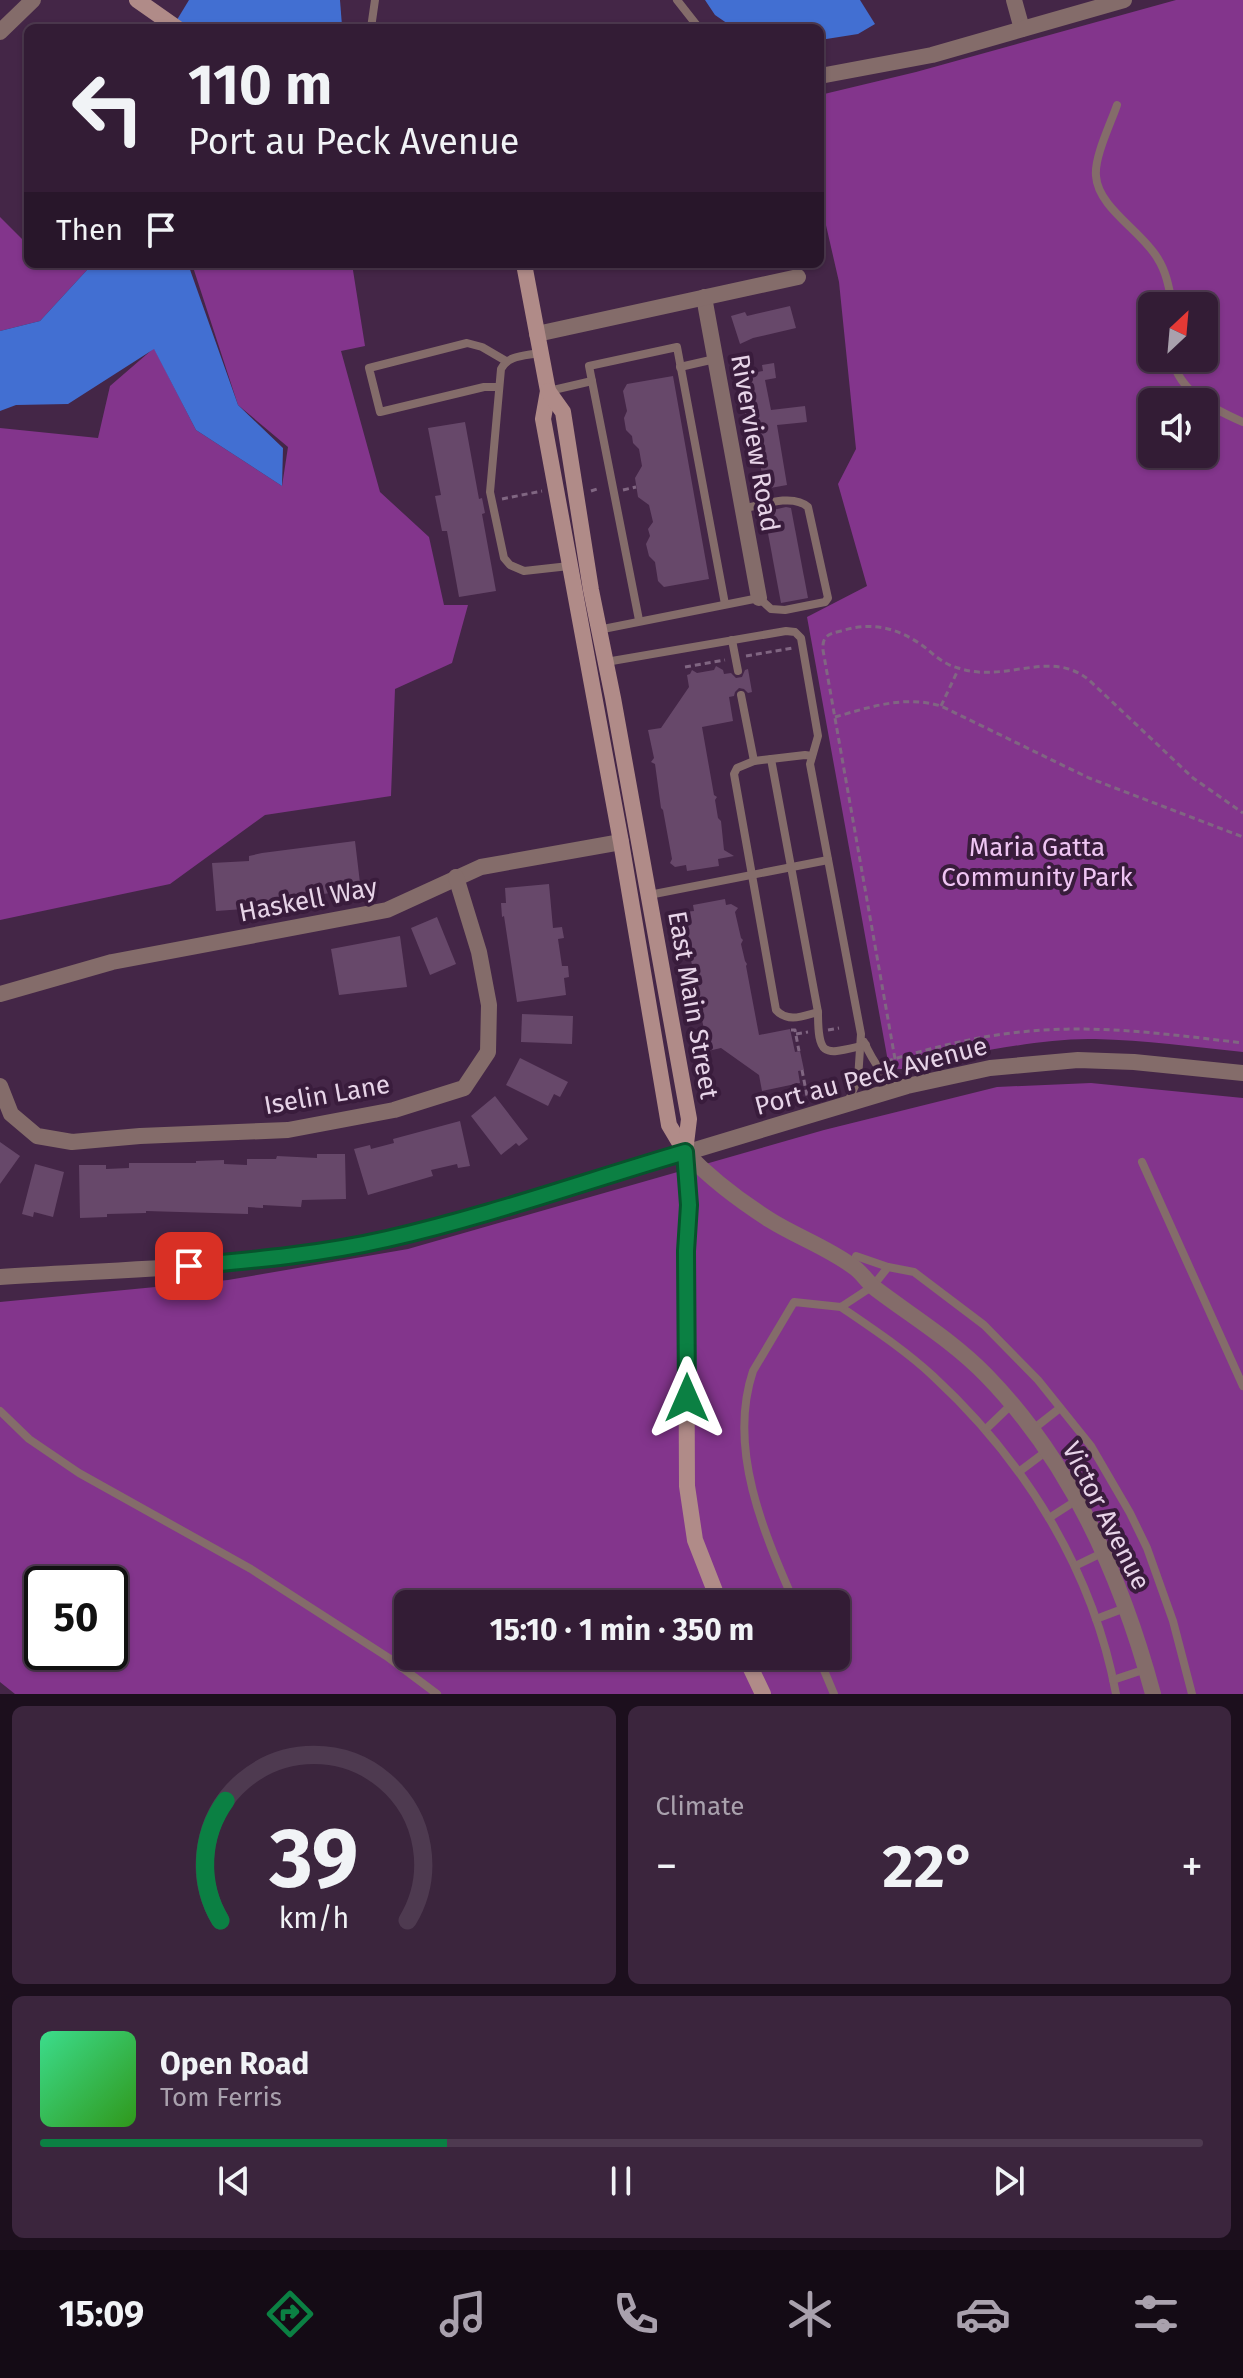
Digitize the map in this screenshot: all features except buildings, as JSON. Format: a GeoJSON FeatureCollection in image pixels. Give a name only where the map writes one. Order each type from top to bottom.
{"type":"FeatureCollection","features":[{"type":"Feature","properties":{"kind":"main road"},"geometry":{"type":"LineString","coordinates":[[137,0],[171,24]]}},
{"type":"Feature","properties":{"kind":"main road","name":"East Main Street"},"geometry":{"type":"LineString","coordinates":[[525,268],[548,391],[563,412],[591,590],[689,1119],[685,1152]]}},
{"type":"Feature","properties":{"kind":"main road","name":"East Main Street"},"geometry":{"type":"LineString","coordinates":[[548,391],[543,419],[621,842],[669,1125],[685,1152]]}},
{"type":"Feature","properties":{"kind":"main road"},"geometry":{"type":"LineString","coordinates":[[685,1152],[689,1205],[686,1267],[689,1513],[701,1559],[714,1590]]}},
{"type":"Feature","properties":{"kind":"main road"},"geometry":{"type":"LineString","coordinates":[[752,1670],[763,1694]]}},
{"type":"Feature","properties":{"kind":"street"},"geometry":{"type":"LineString","coordinates":[[0,32],[33,0]]}},
{"type":"Feature","properties":{"kind":"street"},"geometry":{"type":"LineString","coordinates":[[1014,0],[1022,29]]}},
{"type":"Feature","properties":{"kind":"street"},"geometry":{"type":"LineString","coordinates":[[824,75],[903,62],[1124,0]]}},
{"type":"Feature","properties":{"kind":"street"},"geometry":{"type":"LineString","coordinates":[[537,334],[798,277]]}},
{"type":"Feature","properties":{"kind":"street","name":"Riverview Road"},"geometry":{"type":"LineString","coordinates":[[704,297],[759,598]]}},
{"type":"Feature","properties":{"kind":"street","name":"Haskell Way"},"geometry":{"type":"LineString","coordinates":[[0,994],[112,962],[387,910],[481,867],[621,842]]}},
{"type":"Feature","properties":{"kind":"street","name":"Iselin Lane"},"geometry":{"type":"LineString","coordinates":[[0,1086],[11,1114],[37,1136],[72,1142],[288,1130],[394,1110],[464,1088],[488,1052],[489,1005],[479,952],[456,877]]}},
{"type":"Feature","properties":{"kind":"street","name":"Port au Peck Avenue"},"geometry":{"type":"LineString","coordinates":[[0,1277],[189,1266],[331,1250],[446,1225],[907,1086],[990,1068],[1078,1060],[1134,1062],[1243,1073]]}},
{"type":"Feature","properties":{"kind":"street","name":"Victor Avenue"},"geometry":{"type":"LineString","coordinates":[[685,1152],[712,1177],[771,1221],[851,1265],[873,1286],[950,1343],[984,1373],[1012,1404],[1048,1450],[1077,1500],[1126,1608],[1153,1694]]}},
{"type":"Feature","properties":{"kind":"street","name":"Victor Avenue"},"geometry":{"type":"LineString","coordinates":[[771,1221],[797,1224],[856,1256],[868,1270],[873,1286]]}},
{"type":"Feature","properties":{"kind":"lane"},"geometry":{"type":"LineString","coordinates":[[372,24],[375,0]]}},
{"type":"Feature","properties":{"kind":"lane"},"geometry":{"type":"LineString","coordinates":[[677,0],[696,24]]}},
{"type":"Feature","properties":{"kind":"lane"},"geometry":{"type":"LineString","coordinates":[[1117,105],[1095,178],[1111,206],[1158,258],[1169,292]]}},
{"type":"Feature","properties":{"kind":"lane"},"geometry":{"type":"LineString","coordinates":[[499,387],[484,387],[380,412],[369,368],[467,343],[482,347],[506,361],[539,353]]}},
{"type":"Feature","properties":{"kind":"lane"},"geometry":{"type":"LineString","coordinates":[[639,620],[589,366],[677,347],[725,604]]}},
{"type":"Feature","properties":{"kind":"lane"},"geometry":{"type":"LineString","coordinates":[[680,367],[715,359]]}},
{"type":"Feature","properties":{"kind":"lane"},"geometry":{"type":"LineString","coordinates":[[506,361],[501,369],[490,492],[504,558],[510,565],[524,571],[570,566]]}},
{"type":"Feature","properties":{"kind":"lane"},"geometry":{"type":"LineString","coordinates":[[1178,372],[1191,392],[1215,409],[1243,422]]}},
{"type":"Feature","properties":{"kind":"lane"},"geometry":{"type":"LineString","coordinates":[[548,391],[592,381]]}},
{"type":"Feature","properties":{"kind":"lane"},"geometry":{"type":"LineString","coordinates":[[582,635],[639,620],[759,598],[771,609],[785,610],[825,602],[828,598],[808,507],[803,502],[793,500],[742,509]]}},
{"type":"Feature","properties":{"kind":"lane"},"geometry":{"type":"LineString","coordinates":[[606,662],[790,630],[801,638],[818,736],[810,764],[863,1046],[854,1091],[846,1104]]}},
{"type":"Feature","properties":{"kind":"lane"},"geometry":{"type":"LineString","coordinates":[[732,640],[738,671]]}},
{"type":"Feature","properties":{"kind":"lane"},"geometry":{"type":"LineString","coordinates":[[741,695],[754,761]]}},
{"type":"Feature","properties":{"kind":"lane"},"geometry":{"type":"LineString","coordinates":[[812,756],[754,761],[737,768],[734,774],[776,1010],[789,1018],[818,1012]]}},
{"type":"Feature","properties":{"kind":"lane"},"geometry":{"type":"LineString","coordinates":[[771,759],[822,1048],[831,1052],[863,1046]]}},
{"type":"Feature","properties":{"kind":"lane"},"geometry":{"type":"LineString","coordinates":[[649,895],[828,860]]}},
{"type":"Feature","properties":{"kind":"lane"},"geometry":{"type":"LineString","coordinates":[[863,1046],[884,1074],[907,1086]]}},
{"type":"Feature","properties":{"kind":"lane"},"geometry":{"type":"LineString","coordinates":[[841,1050],[855,1054],[859,1073]]}},
{"type":"Feature","properties":{"kind":"lane"},"geometry":{"type":"LineString","coordinates":[[1142,1162],[1243,1386]]}},
{"type":"Feature","properties":{"kind":"lane","name":"Victor Avenue"},"geometry":{"type":"LineString","coordinates":[[856,1256],[914,1272],[984,1325],[1038,1380],[1091,1446],[1147,1548],[1173,1621],[1192,1694]]}},
{"type":"Feature","properties":{"kind":"lane"},"geometry":{"type":"LineString","coordinates":[[841,1307],[873,1286],[888,1267]]}},
{"type":"Feature","properties":{"kind":"lane"},"geometry":{"type":"LineString","coordinates":[[789,1590],[762,1527],[748,1472],[745,1407],[753,1371],[794,1302],[841,1307],[933,1375],[986,1429],[1020,1471],[1075,1566],[1096,1619],[1116,1694]]}},
{"type":"Feature","properties":{"kind":"lane"},"geometry":{"type":"LineString","coordinates":[[986,1429],[1012,1404]]}},
{"type":"Feature","properties":{"kind":"lane"},"geometry":{"type":"LineString","coordinates":[[1032,1430],[1060,1408]]}},
{"type":"Feature","properties":{"kind":"lane"},"geometry":{"type":"LineString","coordinates":[[0,1411],[29,1439],[79,1473],[251,1569],[389,1658],[437,1694]]}},
{"type":"Feature","properties":{"kind":"lane"},"geometry":{"type":"LineString","coordinates":[[1020,1471],[1048,1450]]}},
{"type":"Feature","properties":{"kind":"lane"},"geometry":{"type":"LineString","coordinates":[[1049,1518],[1077,1500]]}},
{"type":"Feature","properties":{"kind":"lane"},"geometry":{"type":"LineString","coordinates":[[1075,1566],[1102,1553]]}},
{"type":"Feature","properties":{"kind":"lane"},"geometry":{"type":"LineString","coordinates":[[1096,1619],[1126,1608]]}},
{"type":"Feature","properties":{"kind":"lane"},"geometry":{"type":"LineString","coordinates":[[1113,1680],[1146,1669]]}},
{"type":"Feature","properties":{"kind":"lane"},"geometry":{"type":"LineString","coordinates":[[824,1670],[834,1694]]}},
{"type":"Feature","properties":{"kind":"path"},"geometry":{"type":"LineString","coordinates":[[623,490],[636,487]]}},
{"type":"Feature","properties":{"kind":"path"},"geometry":{"type":"LineString","coordinates":[[499,500],[548,490]]}},
{"type":"Feature","properties":{"kind":"path"},"geometry":{"type":"LineString","coordinates":[[895,1059],[820,644],[824,638],[848,628],[869,625],[904,634],[959,669],[986,673],[1013,672],[1048,665],[1074,669],[1193,778],[1243,813]]}},
{"type":"Feature","properties":{"kind":"path"},"geometry":{"type":"LineString","coordinates":[[742,656],[793,648]]}},
{"type":"Feature","properties":{"kind":"path"},"geometry":{"type":"LineString","coordinates":[[685,667],[726,660]]}},
{"type":"Feature","properties":{"kind":"path"},"geometry":{"type":"LineString","coordinates":[[941,706],[959,669]]}},
{"type":"Feature","properties":{"kind":"path"},"geometry":{"type":"LineString","coordinates":[[835,717],[901,701],[915,700],[941,706],[1089,778],[1243,837]]}},
{"type":"Feature","properties":{"kind":"path"},"geometry":{"type":"LineString","coordinates":[[791,1030],[795,1030],[799,1051]]}},
{"type":"Feature","properties":{"kind":"path"},"geometry":{"type":"LineString","coordinates":[[883,1062],[954,1043],[1040,1030],[1150,1032],[1243,1043]]}},
{"type":"Feature","properties":{"kind":"path"},"geometry":{"type":"LineString","coordinates":[[796,1034],[812,1031]]}},
{"type":"Feature","properties":{"kind":"path"},"geometry":{"type":"LineString","coordinates":[[802,1070],[807,1096]]}},
{"type":"Feature","properties":{"kind":"green space","name":"Maria Gatta Community Park"},"geometry":{"type":"Polygon","coordinates":[[[1176,0],[1243,0],[1243,1052],[1079,1039],[966,1054],[907,1069],[889,1067],[807,617],[867,586],[838,484],[856,449],[839,282],[824,216],[824,94],[916,72],[1176,0]]]}},
{"type":"Feature","properties":{"kind":"green space"},"geometry":{"type":"Polygon","coordinates":[[[0,217],[24,241],[24,268],[87,270],[40,321],[0,331],[0,217]]]}},
{"type":"Feature","properties":{"kind":"green space"},"geometry":{"type":"Polygon","coordinates":[[[193,268],[353,268],[365,346],[341,351],[380,492],[429,537],[444,605],[468,605],[452,663],[395,689],[391,796],[265,815],[170,884],[0,920],[0,428],[98,438],[110,386],[154,348],[196,430],[282,486],[288,447],[238,405],[193,268]]]}},
{"type":"Feature","properties":{"kind":"green space"},"geometry":{"type":"Polygon","coordinates":[[[1091,1083],[1243,1098],[1243,1694],[15,1694],[0,1682],[0,1302],[228,1280],[408,1249],[824,1130],[997,1087],[1091,1083]]]}},
{"type":"Feature","properties":{"kind":"water"},"geometry":{"type":"Polygon","coordinates":[[[189,0],[340,0],[342,24],[174,24],[189,0]]]}},
{"type":"Feature","properties":{"kind":"water"},"geometry":{"type":"Polygon","coordinates":[[[705,0],[860,0],[875,24],[858,34],[824,39],[824,24],[728,24],[715,15],[705,0]]]}},
{"type":"Feature","properties":{"kind":"water"},"geometry":{"type":"Polygon","coordinates":[[[189,268],[238,405],[283,448],[282,486],[196,430],[154,349],[68,404],[16,405],[0,411],[0,331],[40,321],[87,270],[189,268]]]}},
{"type":"Feature","properties":{"kind":"route"},"geometry":{"type":"LineString","coordinates":[[189,1266],[273,1258],[386,1239],[446,1225],[685,1152],[689,1205],[686,1251],[687,1398]]}}]}
